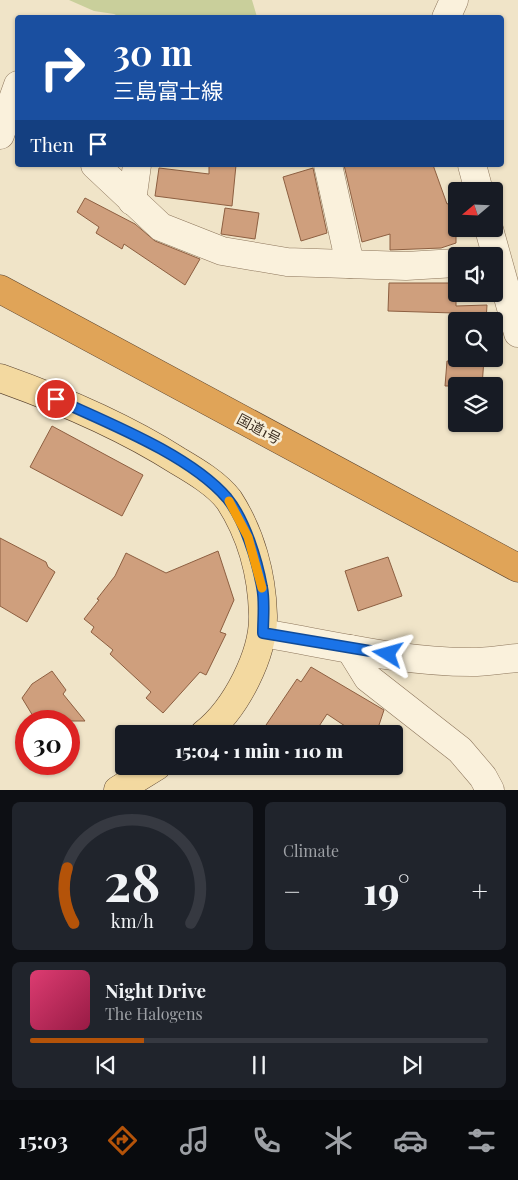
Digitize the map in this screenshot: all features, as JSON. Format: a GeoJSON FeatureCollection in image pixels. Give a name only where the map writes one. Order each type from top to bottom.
{"type":"FeatureCollection","features":[{"type":"Feature","properties":{"kind":"highway","name":"国道1号"},"geometry":{"type":"LineString","coordinates":[[0,289],[518,568]]}},
{"type":"Feature","properties":{"kind":"main road"},"geometry":{"type":"LineString","coordinates":[[0,378],[39,392],[140,437],[200,474],[228,499],[248,537],[262,588],[263,633],[250,672],[230,704],[212,725]]}},
{"type":"Feature","properties":{"kind":"main road"},"geometry":{"type":"LineString","coordinates":[[118,790],[142,775]]}},
{"type":"Feature","properties":{"kind":"street"},"geometry":{"type":"LineString","coordinates":[[447,15],[454,0]]}},
{"type":"Feature","properties":{"kind":"street"},"geometry":{"type":"LineString","coordinates":[[0,135],[15,93]]}},
{"type":"Feature","properties":{"kind":"street"},"geometry":{"type":"LineString","coordinates":[[0,139],[15,146]]}},
{"type":"Feature","properties":{"kind":"street"},"geometry":{"type":"LineString","coordinates":[[97,167],[161,227],[222,251],[287,262],[406,266],[448,263]]}},
{"type":"Feature","properties":{"kind":"street"},"geometry":{"type":"LineString","coordinates":[[132,201],[137,167]]}},
{"type":"Feature","properties":{"kind":"street"},"geometry":{"type":"LineString","coordinates":[[328,167],[350,264]]}},
{"type":"Feature","properties":{"kind":"street"},"geometry":{"type":"LineString","coordinates":[[473,167],[477,182]]}},
{"type":"Feature","properties":{"kind":"street"},"geometry":{"type":"LineString","coordinates":[[503,261],[518,333]]}},
{"type":"Feature","properties":{"kind":"street"},"geometry":{"type":"LineString","coordinates":[[263,633],[350,649],[454,661],[518,658]]}},
{"type":"Feature","properties":{"kind":"street"},"geometry":{"type":"LineString","coordinates":[[350,649],[368,678],[460,750],[483,776],[490,790]]}},
{"type":"Feature","properties":{"kind":"green space"},"geometry":{"type":"Polygon","coordinates":[[[69,0],[252,0],[256,15],[116,15],[94,11],[69,0]]]}},
{"type":"Feature","properties":{"kind":"building"},"geometry":{"type":"Polygon","coordinates":[[[209,167],[236,167],[232,206],[155,196],[159,168],[209,174],[209,167]]]}},
{"type":"Feature","properties":{"kind":"building"},"geometry":{"type":"Polygon","coordinates":[[[344,167],[434,167],[448,204],[448,238],[456,238],[456,243],[441,248],[390,250],[390,234],[362,242],[344,167]]]}},
{"type":"Feature","properties":{"kind":"building"},"geometry":{"type":"Polygon","coordinates":[[[313,168],[327,233],[301,241],[283,177],[313,168]]]}},
{"type":"Feature","properties":{"kind":"building"},"geometry":{"type":"Polygon","coordinates":[[[85,198],[135,224],[155,241],[200,259],[185,285],[124,244],[122,249],[96,233],[99,227],[77,212],[85,198]]]}},
{"type":"Feature","properties":{"kind":"building"},"geometry":{"type":"Polygon","coordinates":[[[225,208],[259,213],[255,239],[221,234],[225,208]]]}},
{"type":"Feature","properties":{"kind":"building"},"geometry":{"type":"Polygon","coordinates":[[[389,283],[448,283],[448,302],[456,302],[456,306],[487,305],[487,312],[388,311],[389,283]]]}},
{"type":"Feature","properties":{"kind":"building"},"geometry":{"type":"Polygon","coordinates":[[[447,361],[448,367],[483,367],[483,377],[448,377],[448,386],[445,386],[447,361]]]}},
{"type":"Feature","properties":{"kind":"building"},"geometry":{"type":"Polygon","coordinates":[[[52,426],[143,475],[122,516],[30,467],[52,426]]]}},
{"type":"Feature","properties":{"kind":"building"},"geometry":{"type":"Polygon","coordinates":[[[0,538],[46,562],[48,567],[55,572],[27,622],[0,606],[0,538]]]}},
{"type":"Feature","properties":{"kind":"building"},"geometry":{"type":"Polygon","coordinates":[[[218,551],[234,600],[220,632],[226,634],[206,675],[200,672],[163,713],[146,698],[151,692],[110,654],[113,650],[91,632],[94,627],[84,619],[115,576],[126,553],[166,573],[218,551]]]}},
{"type":"Feature","properties":{"kind":"building"},"geometry":{"type":"Polygon","coordinates":[[[388,557],[402,596],[358,611],[345,571],[388,557]]]}},
{"type":"Feature","properties":{"kind":"building"},"geometry":{"type":"Polygon","coordinates":[[[311,667],[384,710],[379,725],[344,725],[327,714],[320,725],[266,725],[297,679],[301,682],[311,667]]]}},
{"type":"Feature","properties":{"kind":"building"},"geometry":{"type":"Polygon","coordinates":[[[52,671],[66,690],[63,694],[76,710],[29,710],[22,698],[32,684],[52,671]]]}},
{"type":"Feature","properties":{"kind":"slow traffic"},"geometry":{"type":"LineString","coordinates":[[229,501],[248,537],[262,588]]}},
{"type":"Feature","properties":{"kind":"route"},"geometry":{"type":"LineString","coordinates":[[56,399],[140,437],[200,474],[228,499],[248,537],[262,588],[263,633],[388,654]]}}]}
